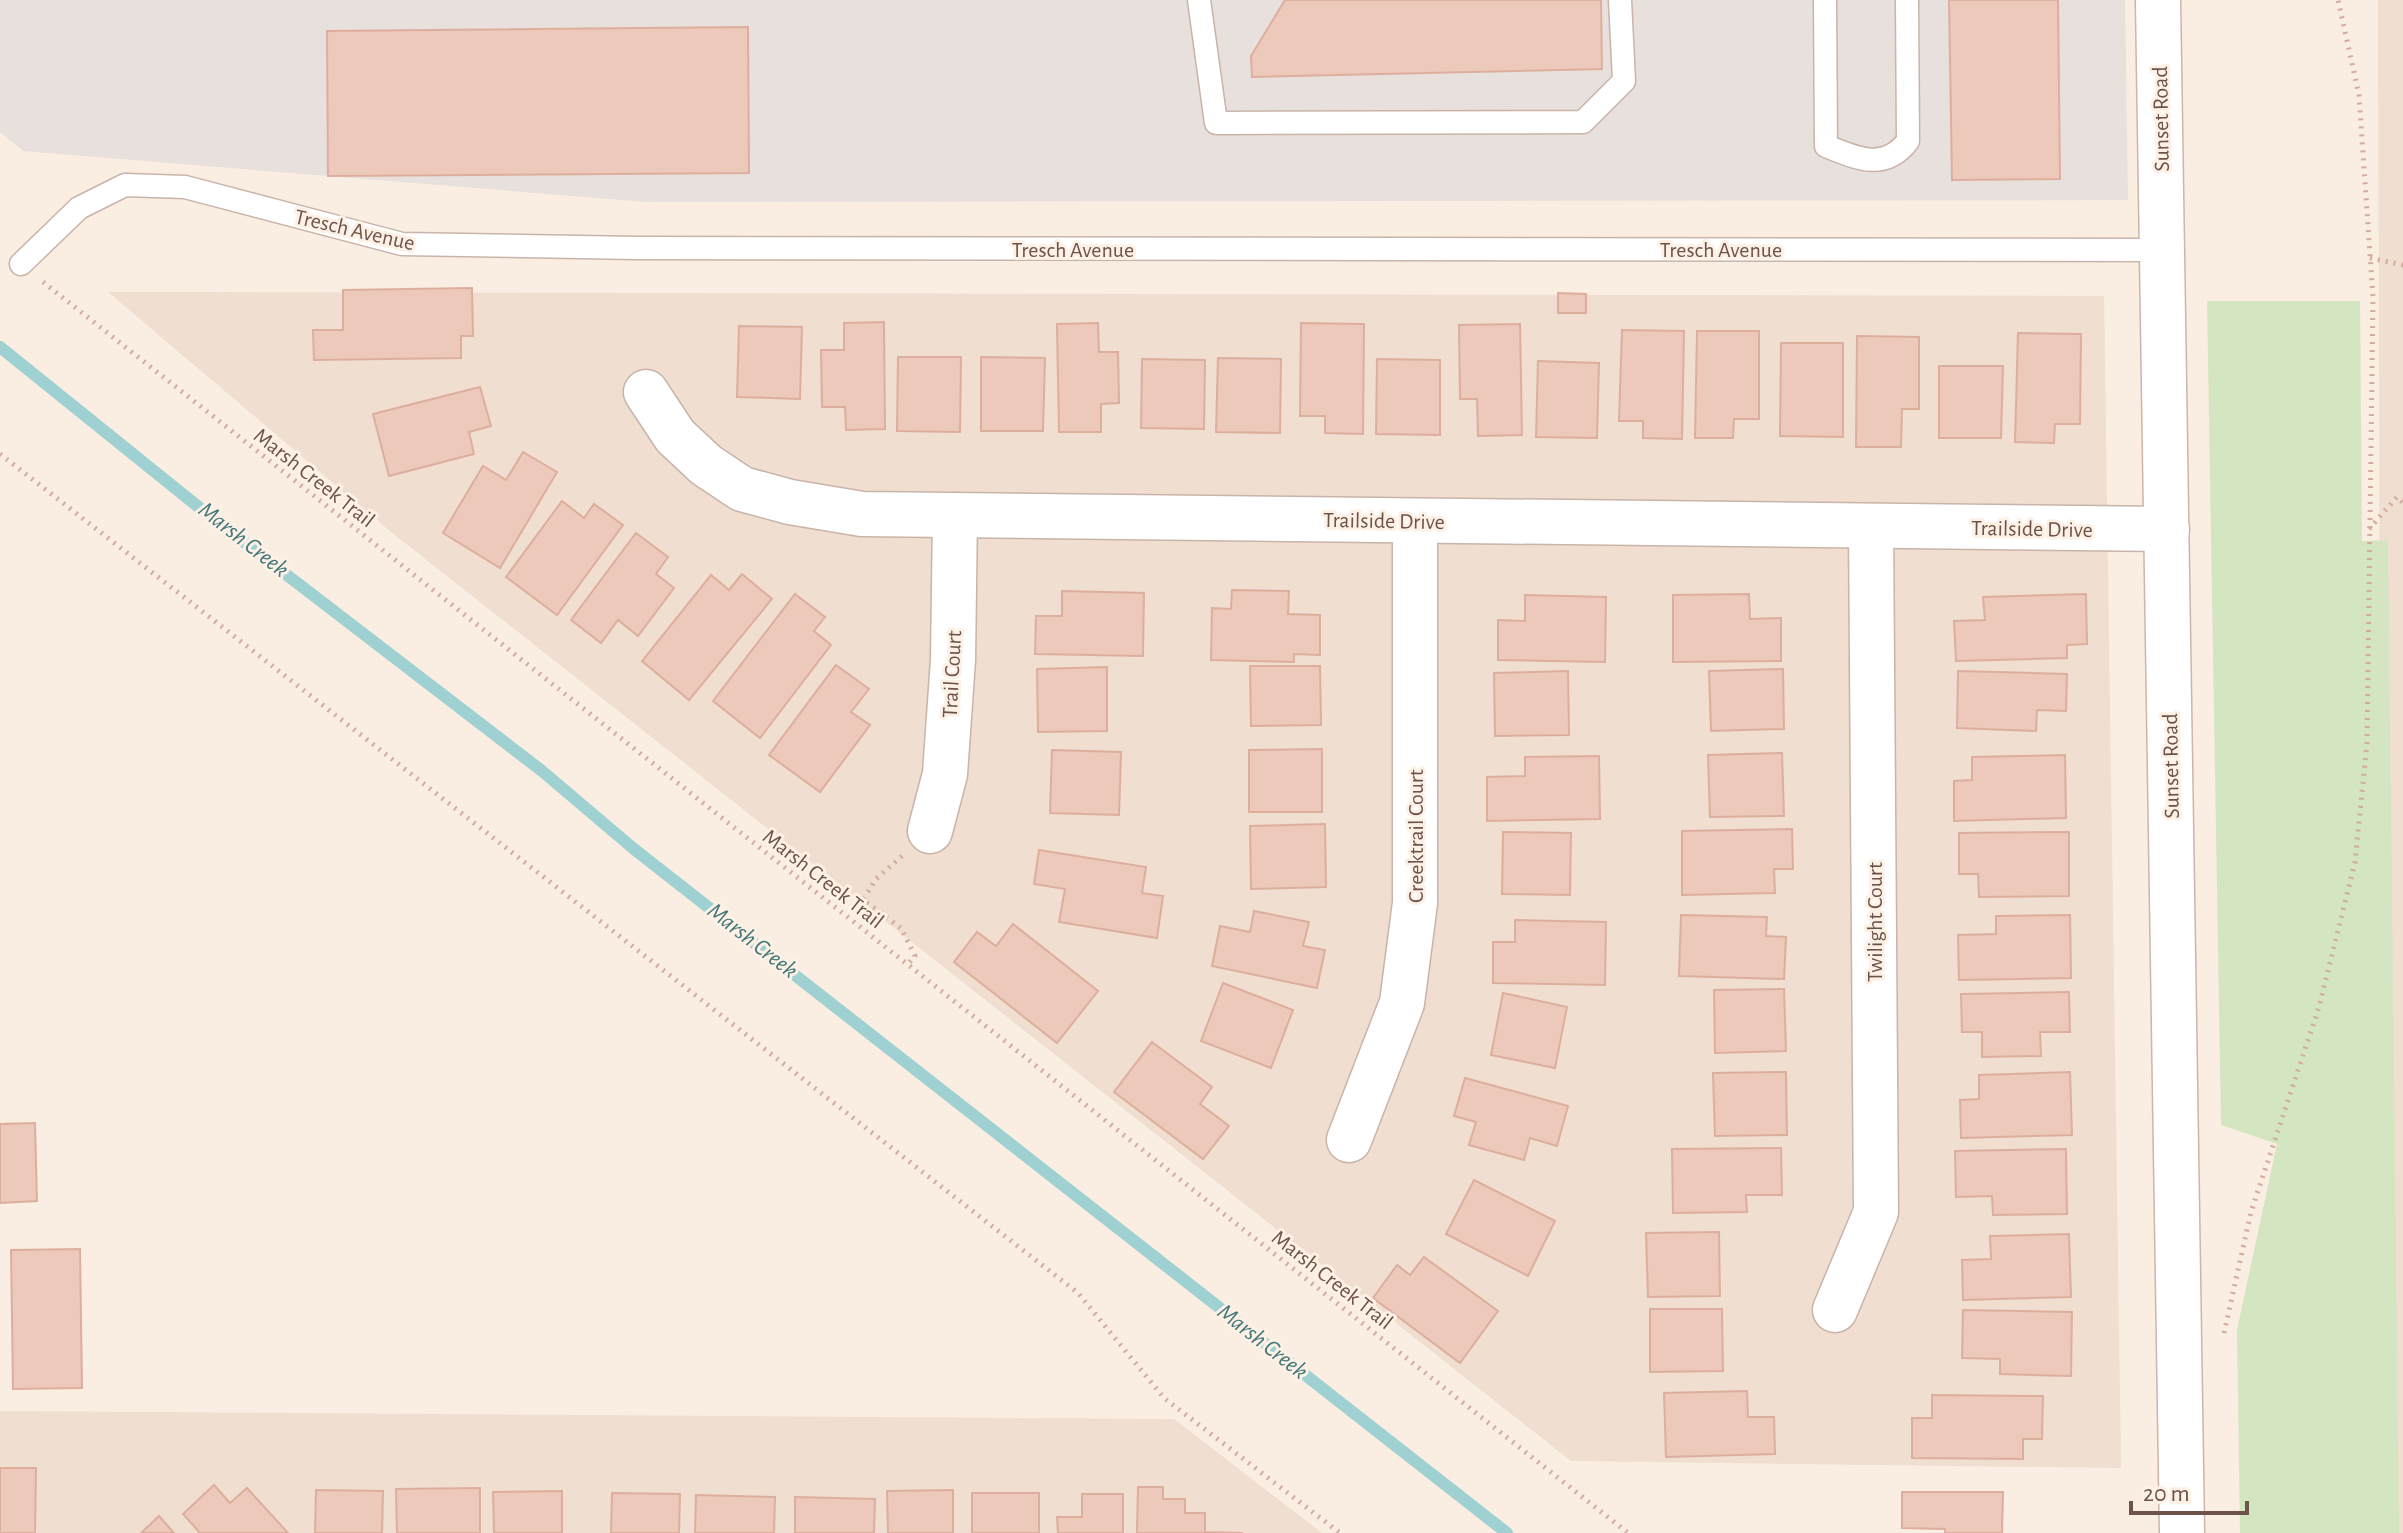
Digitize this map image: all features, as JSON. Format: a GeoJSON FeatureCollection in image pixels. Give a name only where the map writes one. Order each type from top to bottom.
{"type":"FeatureCollection","features":[{"type":"Feature","properties":{"kind":"street","name":"Sunset Road"},"geometry":{"type":"LineString","coordinates":[[2158,0],[2182,1533]]}},
{"type":"Feature","properties":{"kind":"street","name":"Trailside Drive"},"geometry":{"type":"LineString","coordinates":[[646,392],[675,436],[706,465],[742,489],[790,502],[862,514],[2167,529]]}},
{"type":"Feature","properties":{"kind":"street","name":"Trail Court"},"geometry":{"type":"LineString","coordinates":[[930,831],[945,774],[953,660],[955,515]]}},
{"type":"Feature","properties":{"kind":"street","name":"Creektrail Court"},"geometry":{"type":"LineString","coordinates":[[1349,1140],[1402,1003],[1415,903],[1415,521]]}},
{"type":"Feature","properties":{"kind":"street","name":"Twilight Court"},"geometry":{"type":"LineString","coordinates":[[1835,1310],[1876,1212],[1871,526]]}},
{"type":"Feature","properties":{"kind":"lane"},"geometry":{"type":"LineString","coordinates":[[1199,0],[1216,123],[1583,122],[1624,81],[1620,0]]}},
{"type":"Feature","properties":{"kind":"lane"},"geometry":{"type":"LineString","coordinates":[[1825,0],[1826,146],[1861,160],[1872,161],[1887,158],[1901,150],[1908,141],[1907,0]]}},
{"type":"Feature","properties":{"kind":"lane","name":"Tresch Avenue"},"geometry":{"type":"LineString","coordinates":[[21,264],[79,208],[125,185],[185,187],[402,244],[684,248],[2162,250]]}},
{"type":"Feature","properties":{"kind":"path"},"geometry":{"type":"LineString","coordinates":[[2224,1347],[2224,1332],[2251,1212],[2319,1007],[2355,862],[2367,743],[2373,298],[2359,95],[2338,0]]}},
{"type":"Feature","properties":{"kind":"path"},"geometry":{"type":"LineString","coordinates":[[2370,258],[2403,265]]}},
{"type":"Feature","properties":{"kind":"path","name":"Marsh Creek Trail"},"geometry":{"type":"LineString","coordinates":[[21,264],[1628,1533]]}},
{"type":"Feature","properties":{"kind":"path"},"geometry":{"type":"LineString","coordinates":[[0,454],[1078,1293],[1164,1398],[1340,1533]]}},
{"type":"Feature","properties":{"kind":"path"},"geometry":{"type":"LineString","coordinates":[[2369,529],[2397,497],[2403,503]]}},
{"type":"Feature","properties":{"kind":"path"},"geometry":{"type":"LineString","coordinates":[[908,964],[915,956],[901,928],[863,900],[876,879],[930,831]]}},
{"type":"Feature","properties":{"kind":"shaded area"},"geometry":{"type":"Polygon","coordinates":[[[0,0],[2125,0],[2128,200],[646,202],[23,151],[0,132],[0,0]]]}},
{"type":"Feature","properties":{"kind":"shaded area"},"geometry":{"type":"Polygon","coordinates":[[[2378,0],[2403,0],[2403,1533],[2382,1533],[2378,0]]]}},
{"type":"Feature","properties":{"kind":"shaded area"},"geometry":{"type":"Polygon","coordinates":[[[108,292],[2104,296],[2121,1468],[1571,1461],[391,532],[108,292]]]}},
{"type":"Feature","properties":{"kind":"shaded area"},"geometry":{"type":"Polygon","coordinates":[[[0,1411],[1174,1419],[1322,1533],[0,1533],[0,1411]]]}},
{"type":"Feature","properties":{"kind":"green space"},"geometry":{"type":"Polygon","coordinates":[[[2207,301],[2360,301],[2362,541],[2388,540],[2399,1533],[2240,1533],[2237,1330],[2277,1144],[2221,1125],[2207,301]]]}},
{"type":"Feature","properties":{"kind":"building"},"geometry":{"type":"Polygon","coordinates":[[[1285,0],[1601,0],[1602,69],[1252,77],[1251,56],[1285,0]]]}},
{"type":"Feature","properties":{"kind":"building"},"geometry":{"type":"Polygon","coordinates":[[[1949,0],[2058,0],[2060,179],[1952,180],[1949,0]]]}},
{"type":"Feature","properties":{"kind":"building"},"geometry":{"type":"Polygon","coordinates":[[[748,27],[749,173],[328,176],[327,31],[748,27]]]}},
{"type":"Feature","properties":{"kind":"building"},"geometry":{"type":"Polygon","coordinates":[[[472,288],[473,336],[461,336],[461,358],[314,360],[313,330],[343,330],[343,290],[472,288]]]}},
{"type":"Feature","properties":{"kind":"building"},"geometry":{"type":"Polygon","coordinates":[[[1558,293],[1586,294],[1586,313],[1558,313],[1558,293]]]}},
{"type":"Feature","properties":{"kind":"building"},"geometry":{"type":"Polygon","coordinates":[[[884,322],[885,429],[846,430],[845,407],[822,407],[821,350],[844,350],[844,323],[884,322]]]}},
{"type":"Feature","properties":{"kind":"building"},"geometry":{"type":"Polygon","coordinates":[[[1098,323],[1099,352],[1118,352],[1119,403],[1101,404],[1101,432],[1059,432],[1057,324],[1098,323]]]}},
{"type":"Feature","properties":{"kind":"building"},"geometry":{"type":"Polygon","coordinates":[[[1301,323],[1364,324],[1363,434],[1325,433],[1325,416],[1300,416],[1301,323]]]}},
{"type":"Feature","properties":{"kind":"building"},"geometry":{"type":"Polygon","coordinates":[[[1520,324],[1522,435],[1478,436],[1477,399],[1460,399],[1459,325],[1520,324]]]}},
{"type":"Feature","properties":{"kind":"building"},"geometry":{"type":"Polygon","coordinates":[[[739,326],[802,327],[800,399],[737,397],[739,326]]]}},
{"type":"Feature","properties":{"kind":"building"},"geometry":{"type":"Polygon","coordinates":[[[1622,330],[1684,331],[1682,439],[1643,438],[1643,421],[1619,421],[1622,330]]]}},
{"type":"Feature","properties":{"kind":"building"},"geometry":{"type":"Polygon","coordinates":[[[1697,331],[1759,331],[1759,419],[1734,419],[1733,438],[1695,438],[1697,331]]]}},
{"type":"Feature","properties":{"kind":"building"},"geometry":{"type":"Polygon","coordinates":[[[2018,333],[2081,334],[2080,424],[2055,424],[2054,443],[2015,442],[2018,333]]]}},
{"type":"Feature","properties":{"kind":"building"},"geometry":{"type":"Polygon","coordinates":[[[1857,336],[1919,337],[1919,409],[1902,409],[1901,447],[1856,447],[1857,336]]]}},
{"type":"Feature","properties":{"kind":"building"},"geometry":{"type":"Polygon","coordinates":[[[1781,343],[1843,343],[1843,437],[1780,436],[1781,343]]]}},
{"type":"Feature","properties":{"kind":"building"},"geometry":{"type":"Polygon","coordinates":[[[898,357],[961,357],[960,432],[897,431],[898,357]]]}},
{"type":"Feature","properties":{"kind":"building"},"geometry":{"type":"Polygon","coordinates":[[[981,357],[1045,358],[1043,431],[981,431],[981,357]]]}},
{"type":"Feature","properties":{"kind":"building"},"geometry":{"type":"Polygon","coordinates":[[[1218,358],[1281,359],[1280,433],[1216,432],[1218,358]]]}},
{"type":"Feature","properties":{"kind":"building"},"geometry":{"type":"Polygon","coordinates":[[[1142,359],[1205,360],[1204,429],[1141,428],[1142,359]]]}},
{"type":"Feature","properties":{"kind":"building"},"geometry":{"type":"Polygon","coordinates":[[[1377,359],[1440,360],[1440,435],[1376,434],[1377,359]]]}},
{"type":"Feature","properties":{"kind":"building"},"geometry":{"type":"Polygon","coordinates":[[[1538,361],[1599,363],[1597,438],[1536,437],[1538,361]]]}},
{"type":"Feature","properties":{"kind":"building"},"geometry":{"type":"Polygon","coordinates":[[[1939,366],[2003,366],[2001,438],[1939,438],[1939,366]]]}},
{"type":"Feature","properties":{"kind":"building"},"geometry":{"type":"Polygon","coordinates":[[[480,387],[491,426],[469,432],[474,454],[389,476],[373,414],[480,387]]]}},
{"type":"Feature","properties":{"kind":"building"},"geometry":{"type":"Polygon","coordinates":[[[523,452],[557,472],[500,568],[443,533],[483,466],[506,480],[523,452]]]}},
{"type":"Feature","properties":{"kind":"building"},"geometry":{"type":"Polygon","coordinates":[[[562,501],[584,518],[594,504],[623,525],[557,615],[506,577],[562,501]]]}},
{"type":"Feature","properties":{"kind":"building"},"geometry":{"type":"Polygon","coordinates":[[[636,533],[668,557],[656,574],[674,588],[638,636],[618,620],[601,643],[571,620],[636,533]]]}},
{"type":"Feature","properties":{"kind":"building"},"geometry":{"type":"Polygon","coordinates":[[[742,574],[772,599],[689,700],[642,661],[711,575],[729,590],[742,574]]]}},
{"type":"Feature","properties":{"kind":"building"},"geometry":{"type":"Polygon","coordinates":[[[1232,590],[1289,591],[1288,614],[1320,615],[1320,655],[1294,654],[1294,662],[1211,660],[1212,608],[1231,609],[1232,590]]]}},
{"type":"Feature","properties":{"kind":"building"},"geometry":{"type":"Polygon","coordinates":[[[1062,591],[1144,593],[1143,656],[1035,654],[1036,616],[1062,616],[1062,591]]]}},
{"type":"Feature","properties":{"kind":"building"},"geometry":{"type":"Polygon","coordinates":[[[795,594],[825,617],[814,631],[831,645],[760,738],[713,701],[795,594]]]}},
{"type":"Feature","properties":{"kind":"building"},"geometry":{"type":"Polygon","coordinates":[[[1749,594],[1750,619],[1781,618],[1781,661],[1673,662],[1673,595],[1749,594]]]}},
{"type":"Feature","properties":{"kind":"building"},"geometry":{"type":"Polygon","coordinates":[[[2086,594],[2087,644],[2067,645],[2067,658],[1956,661],[1954,621],[1985,620],[1983,597],[2086,594]]]}},
{"type":"Feature","properties":{"kind":"building"},"geometry":{"type":"Polygon","coordinates":[[[1525,595],[1606,597],[1605,662],[1498,660],[1498,620],[1525,621],[1525,595]]]}},
{"type":"Feature","properties":{"kind":"building"},"geometry":{"type":"Polygon","coordinates":[[[836,665],[869,689],[851,712],[870,725],[820,792],[769,755],[836,665]]]}},
{"type":"Feature","properties":{"kind":"building"},"geometry":{"type":"Polygon","coordinates":[[[1250,666],[1320,666],[1321,725],[1251,726],[1250,666]]]}},
{"type":"Feature","properties":{"kind":"building"},"geometry":{"type":"Polygon","coordinates":[[[1107,667],[1107,731],[1038,732],[1037,669],[1107,667]]]}},
{"type":"Feature","properties":{"kind":"building"},"geometry":{"type":"Polygon","coordinates":[[[1783,669],[1784,729],[1711,731],[1709,671],[1783,669]]]}},
{"type":"Feature","properties":{"kind":"building"},"geometry":{"type":"Polygon","coordinates":[[[1568,671],[1569,735],[1495,736],[1494,673],[1568,671]]]}},
{"type":"Feature","properties":{"kind":"building"},"geometry":{"type":"Polygon","coordinates":[[[1958,671],[2067,674],[2066,711],[2037,710],[2036,731],[1957,728],[1958,671]]]}},
{"type":"Feature","properties":{"kind":"building"},"geometry":{"type":"Polygon","coordinates":[[[1322,749],[1322,812],[1249,812],[1249,750],[1322,749]]]}},
{"type":"Feature","properties":{"kind":"building"},"geometry":{"type":"Polygon","coordinates":[[[1052,750],[1121,752],[1119,815],[1050,813],[1052,750]]]}},
{"type":"Feature","properties":{"kind":"building"},"geometry":{"type":"Polygon","coordinates":[[[1782,753],[1784,816],[1710,817],[1708,755],[1782,753]]]}},
{"type":"Feature","properties":{"kind":"building"},"geometry":{"type":"Polygon","coordinates":[[[2065,755],[2066,818],[1954,821],[1954,781],[1972,780],[1972,757],[2065,755]]]}},
{"type":"Feature","properties":{"kind":"building"},"geometry":{"type":"Polygon","coordinates":[[[1599,756],[1600,819],[1487,821],[1487,777],[1525,776],[1525,757],[1599,756]]]}},
{"type":"Feature","properties":{"kind":"building"},"geometry":{"type":"Polygon","coordinates":[[[1325,824],[1326,887],[1251,889],[1250,826],[1325,824]]]}},
{"type":"Feature","properties":{"kind":"building"},"geometry":{"type":"Polygon","coordinates":[[[1792,829],[1793,869],[1774,869],[1775,893],[1682,895],[1682,831],[1792,829]]]}},
{"type":"Feature","properties":{"kind":"building"},"geometry":{"type":"Polygon","coordinates":[[[1503,832],[1571,833],[1570,895],[1502,894],[1503,832]]]}},
{"type":"Feature","properties":{"kind":"building"},"geometry":{"type":"Polygon","coordinates":[[[2069,832],[2069,896],[1979,897],[1978,874],[1959,874],[1959,833],[2069,832]]]}},
{"type":"Feature","properties":{"kind":"building"},"geometry":{"type":"Polygon","coordinates":[[[1039,850],[1146,867],[1142,893],[1163,896],[1157,938],[1059,922],[1065,889],[1034,884],[1039,850]]]}},
{"type":"Feature","properties":{"kind":"building"},"geometry":{"type":"Polygon","coordinates":[[[1254,911],[1309,922],[1303,946],[1325,950],[1317,988],[1212,966],[1220,926],[1250,932],[1254,911]]]}},
{"type":"Feature","properties":{"kind":"building"},"geometry":{"type":"Polygon","coordinates":[[[1681,915],[1767,917],[1766,936],[1786,937],[1784,979],[1679,976],[1681,915]]]}},
{"type":"Feature","properties":{"kind":"building"},"geometry":{"type":"Polygon","coordinates":[[[2070,915],[2071,978],[1959,980],[1958,935],[1996,934],[1996,916],[2070,915]]]}},
{"type":"Feature","properties":{"kind":"building"},"geometry":{"type":"Polygon","coordinates":[[[1515,920],[1606,922],[1605,985],[1493,983],[1493,942],[1515,942],[1515,920]]]}},
{"type":"Feature","properties":{"kind":"building"},"geometry":{"type":"Polygon","coordinates":[[[1013,924],[1098,991],[1057,1043],[954,962],[977,932],[996,946],[1013,924]]]}},
{"type":"Feature","properties":{"kind":"building"},"geometry":{"type":"Polygon","coordinates":[[[1223,983],[1293,1010],[1271,1068],[1201,1041],[1223,983]]]}},
{"type":"Feature","properties":{"kind":"building"},"geometry":{"type":"Polygon","coordinates":[[[1784,989],[1786,1051],[1715,1053],[1714,990],[1784,989]]]}},
{"type":"Feature","properties":{"kind":"building"},"geometry":{"type":"Polygon","coordinates":[[[2069,992],[2070,1032],[2040,1032],[2041,1056],[1982,1057],[1982,1032],[1962,1032],[1961,994],[2069,992]]]}},
{"type":"Feature","properties":{"kind":"building"},"geometry":{"type":"Polygon","coordinates":[[[1503,993],[1567,1007],[1555,1068],[1491,1055],[1503,993]]]}},
{"type":"Feature","properties":{"kind":"building"},"geometry":{"type":"Polygon","coordinates":[[[1152,1042],[1212,1087],[1200,1104],[1229,1126],[1203,1159],[1114,1092],[1152,1042]]]}},
{"type":"Feature","properties":{"kind":"building"},"geometry":{"type":"Polygon","coordinates":[[[1786,1072],[1787,1135],[1715,1136],[1713,1073],[1786,1072]]]}},
{"type":"Feature","properties":{"kind":"building"},"geometry":{"type":"Polygon","coordinates":[[[2070,1072],[2072,1135],[1961,1138],[1960,1100],[1979,1099],[1979,1075],[2070,1072]]]}},
{"type":"Feature","properties":{"kind":"building"},"geometry":{"type":"Polygon","coordinates":[[[1465,1078],[1568,1106],[1557,1146],[1530,1138],[1524,1160],[1469,1145],[1476,1122],[1454,1116],[1465,1078]]]}},
{"type":"Feature","properties":{"kind":"building"},"geometry":{"type":"Polygon","coordinates":[[[35,1123],[37,1201],[0,1203],[0,1124],[35,1123]]]}},
{"type":"Feature","properties":{"kind":"building"},"geometry":{"type":"Polygon","coordinates":[[[1781,1148],[1782,1195],[1746,1195],[1747,1212],[1673,1213],[1672,1149],[1781,1148]]]}},
{"type":"Feature","properties":{"kind":"building"},"geometry":{"type":"Polygon","coordinates":[[[2066,1149],[2067,1214],[1993,1215],[1992,1196],[1956,1197],[1955,1151],[2066,1149]]]}},
{"type":"Feature","properties":{"kind":"building"},"geometry":{"type":"Polygon","coordinates":[[[1474,1180],[1555,1221],[1528,1276],[1446,1234],[1474,1180]]]}},
{"type":"Feature","properties":{"kind":"building"},"geometry":{"type":"Polygon","coordinates":[[[1719,1232],[1720,1296],[1648,1297],[1646,1233],[1719,1232]]]}},
{"type":"Feature","properties":{"kind":"building"},"geometry":{"type":"Polygon","coordinates":[[[2069,1234],[2071,1297],[1963,1300],[1962,1260],[1991,1259],[1990,1236],[2069,1234]]]}},
{"type":"Feature","properties":{"kind":"building"},"geometry":{"type":"Polygon","coordinates":[[[80,1249],[82,1388],[13,1389],[11,1250],[80,1249]]]}},
{"type":"Feature","properties":{"kind":"building"},"geometry":{"type":"Polygon","coordinates":[[[1424,1257],[1498,1311],[1460,1363],[1373,1298],[1397,1265],[1410,1275],[1424,1257]]]}},
{"type":"Feature","properties":{"kind":"building"},"geometry":{"type":"Polygon","coordinates":[[[1650,1309],[1722,1309],[1723,1371],[1650,1372],[1650,1309]]]}},
{"type":"Feature","properties":{"kind":"building"},"geometry":{"type":"Polygon","coordinates":[[[1963,1310],[2072,1312],[2071,1376],[2000,1374],[2000,1359],[1962,1358],[1963,1310]]]}},
{"type":"Feature","properties":{"kind":"building"},"geometry":{"type":"Polygon","coordinates":[[[1747,1391],[1748,1417],[1774,1417],[1775,1454],[1666,1457],[1664,1393],[1747,1391]]]}},
{"type":"Feature","properties":{"kind":"building"},"geometry":{"type":"Polygon","coordinates":[[[1932,1395],[2043,1396],[2042,1439],[2023,1439],[2023,1459],[1912,1458],[1912,1418],[1932,1418],[1932,1395]]]}},
{"type":"Feature","properties":{"kind":"building"},"geometry":{"type":"Polygon","coordinates":[[[0,1468],[36,1468],[35,1533],[0,1533],[0,1468]]]}},
{"type":"Feature","properties":{"kind":"building"},"geometry":{"type":"Polygon","coordinates":[[[214,1485],[230,1503],[247,1488],[288,1533],[200,1533],[183,1514],[214,1485]]]}},
{"type":"Feature","properties":{"kind":"building"},"geometry":{"type":"Polygon","coordinates":[[[1138,1487],[1163,1487],[1163,1499],[1185,1499],[1185,1513],[1205,1513],[1205,1532],[1243,1533],[1137,1533],[1138,1487]]]}},
{"type":"Feature","properties":{"kind":"building"},"geometry":{"type":"Polygon","coordinates":[[[480,1488],[480,1533],[397,1533],[396,1489],[480,1488]]]}},
{"type":"Feature","properties":{"kind":"building"},"geometry":{"type":"Polygon","coordinates":[[[316,1490],[383,1491],[382,1533],[315,1533],[316,1490]]]}},
{"type":"Feature","properties":{"kind":"building"},"geometry":{"type":"Polygon","coordinates":[[[953,1490],[953,1533],[888,1533],[887,1491],[953,1490]]]}},
{"type":"Feature","properties":{"kind":"building"},"geometry":{"type":"Polygon","coordinates":[[[562,1491],[562,1533],[494,1533],[493,1492],[562,1491]]]}},
{"type":"Feature","properties":{"kind":"building"},"geometry":{"type":"Polygon","coordinates":[[[1902,1492],[2003,1492],[2002,1533],[1945,1533],[1945,1529],[1902,1528],[1902,1492]]]}},
{"type":"Feature","properties":{"kind":"building"},"geometry":{"type":"Polygon","coordinates":[[[612,1493],[680,1494],[679,1533],[611,1533],[612,1493]]]}},
{"type":"Feature","properties":{"kind":"building"},"geometry":{"type":"Polygon","coordinates":[[[972,1493],[1039,1493],[1039,1533],[972,1533],[972,1493]]]}},
{"type":"Feature","properties":{"kind":"building"},"geometry":{"type":"Polygon","coordinates":[[[1082,1494],[1123,1494],[1123,1533],[1058,1533],[1057,1517],[1082,1517],[1082,1494]]]}},
{"type":"Feature","properties":{"kind":"building"},"geometry":{"type":"Polygon","coordinates":[[[696,1495],[775,1497],[774,1533],[695,1533],[696,1495]]]}},
{"type":"Feature","properties":{"kind":"building"},"geometry":{"type":"Polygon","coordinates":[[[795,1497],[875,1499],[874,1533],[795,1533],[795,1497]]]}},
{"type":"Feature","properties":{"kind":"building"},"geometry":{"type":"Polygon","coordinates":[[[159,1516],[174,1533],[141,1533],[159,1516]]]}},
{"type":"Feature","properties":{"kind":"waterway","name":"Marsh Creek"},"geometry":{"type":"LineString","coordinates":[[0,347],[201,509],[542,771],[634,849],[1507,1533]]}}]}
